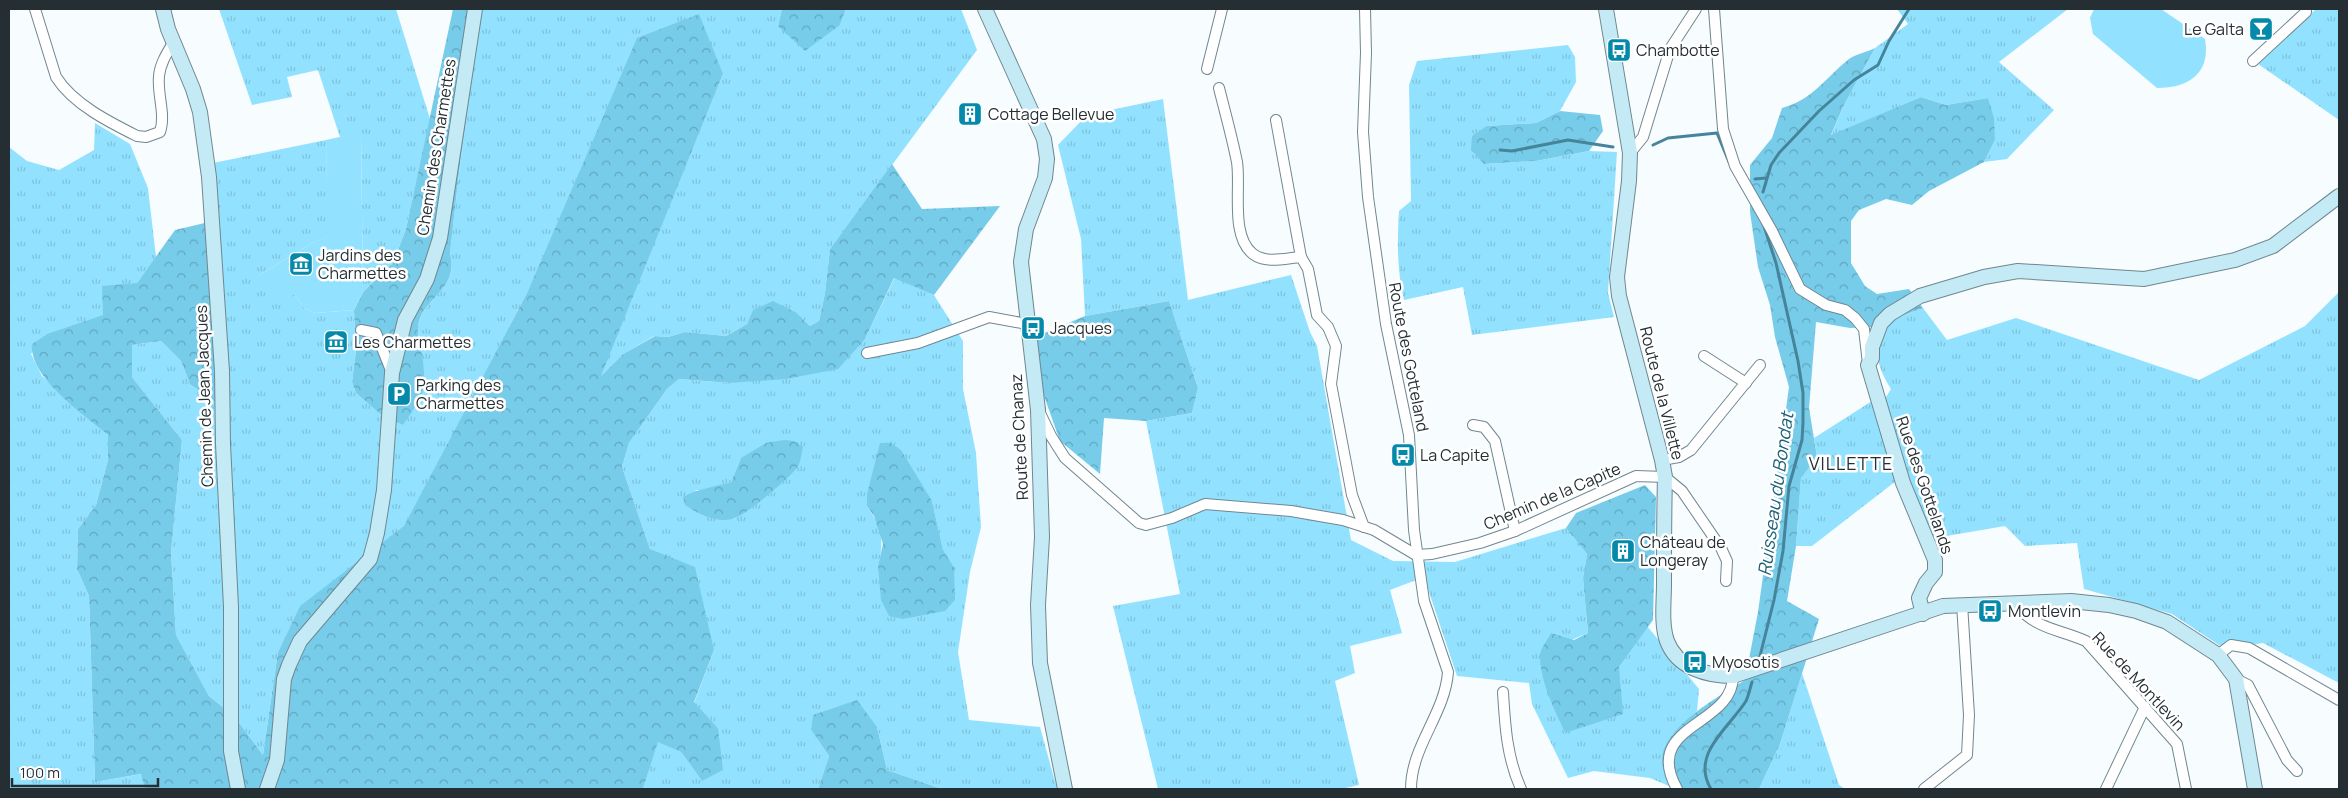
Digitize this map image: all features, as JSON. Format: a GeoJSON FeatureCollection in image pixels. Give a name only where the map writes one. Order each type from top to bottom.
{"type":"FeatureCollection","features":[{"type":"Feature","properties":{"kind":"street"},"geometry":{"type":"LineString","coordinates":[[35,9],[56,77],[62,86],[88,107],[137,136],[146,137],[160,132],[163,119],[159,76],[164,58],[174,43]]}},
{"type":"Feature","properties":{"kind":"street","name":"Chemin de Jean Jacques"},"geometry":{"type":"LineString","coordinates":[[163,9],[200,112],[209,177],[222,371],[222,444],[231,607],[231,751],[238,789]]}},
{"type":"Feature","properties":{"kind":"street","name":"Chemin des Charmettes"},"geometry":{"type":"LineString","coordinates":[[266,789],[277,760],[284,679],[289,665],[300,641],[370,559],[377,533],[384,490],[392,373],[405,320],[427,279],[440,238],[475,9]]}},
{"type":"Feature","properties":{"kind":"street","name":"Route de Chanaz"},"geometry":{"type":"LineString","coordinates":[[985,9],[1044,139],[1046,149],[1045,178],[1026,229],[1022,248],[1022,284],[1038,410],[1042,537],[1038,605],[1040,663],[1065,789]]}},
{"type":"Feature","properties":{"kind":"street"},"geometry":{"type":"LineString","coordinates":[[1207,68],[1222,9]]}},
{"type":"Feature","properties":{"kind":"street","name":"Route des Gotteland"},"geometry":{"type":"LineString","coordinates":[[1365,9],[1364,160],[1384,316],[1410,435],[1416,555],[1424,601],[1448,672],[1441,702],[1414,760],[1411,789]]}},
{"type":"Feature","properties":{"kind":"street","name":"Route de la Villette"},"geometry":{"type":"LineString","coordinates":[[1606,9],[1630,152],[1629,181],[1617,277],[1619,296],[1665,477],[1664,612],[1666,640],[1675,655],[1690,667],[1717,676],[1733,676],[1944,606],[2071,601],[2109,605],[2136,611],[2167,622],[2218,655],[2236,678]]}},
{"type":"Feature","properties":{"kind":"street"},"geometry":{"type":"LineString","coordinates":[[1630,152],[1643,137],[1670,49],[1696,9]]}},
{"type":"Feature","properties":{"kind":"street"},"geometry":{"type":"LineString","coordinates":[[1714,9],[1725,141],[1735,166],[1772,231],[1800,288],[1826,304],[1845,310],[1864,329],[1868,365]]}},
{"type":"Feature","properties":{"kind":"street"},"geometry":{"type":"LineString","coordinates":[[2253,62],[2307,10]]}},
{"type":"Feature","properties":{"kind":"street"},"geometry":{"type":"LineString","coordinates":[[1219,88],[1237,164],[1239,228],[1244,242],[1252,253],[1267,260],[1301,257]]}},
{"type":"Feature","properties":{"kind":"street"},"geometry":{"type":"LineString","coordinates":[[1276,120],[1301,257],[1308,269],[1317,315],[1328,327],[1336,346],[1331,384],[1352,495],[1364,527]]}},
{"type":"Feature","properties":{"kind":"street"},"geometry":{"type":"LineString","coordinates":[[1868,365],[1872,358],[1872,347],[1881,323],[1890,314],[1920,296],[1984,277],[2018,271],[2144,279],[2235,260],[2273,246],[2339,196]]}},
{"type":"Feature","properties":{"kind":"street"},"geometry":{"type":"LineString","coordinates":[[867,353],[918,343],[989,317],[1027,324]]}},
{"type":"Feature","properties":{"kind":"street"},"geometry":{"type":"LineString","coordinates":[[360,330],[376,333],[392,373]]}},
{"type":"Feature","properties":{"kind":"street"},"geometry":{"type":"LineString","coordinates":[[1704,356],[1746,383]]}},
{"type":"Feature","properties":{"kind":"street"},"geometry":{"type":"LineString","coordinates":[[1662,460],[1680,457],[1691,450],[1760,365]]}},
{"type":"Feature","properties":{"kind":"street","name":"Rue des Gottelands"},"geometry":{"type":"LineString","coordinates":[[1868,365],[1903,483],[1936,560],[1935,572],[1919,598],[1923,614]]}},
{"type":"Feature","properties":{"kind":"street"},"geometry":{"type":"LineString","coordinates":[[1038,410],[1050,436],[1065,458],[1139,523],[1146,525],[1172,518],[1205,504],[1291,511],[1343,520],[1374,530],[1416,555]]}},
{"type":"Feature","properties":{"kind":"street"},"geometry":{"type":"LineString","coordinates":[[1473,425],[1484,427],[1495,441],[1515,531]]}},
{"type":"Feature","properties":{"kind":"street","name":"Chemin de la Capite"},"geometry":{"type":"LineString","coordinates":[[1416,555],[1432,554],[1480,543],[1515,531],[1636,476],[1665,477]]}},
{"type":"Feature","properties":{"kind":"street"},"geometry":{"type":"LineString","coordinates":[[1665,477],[1682,491],[1721,548],[1727,561],[1726,581]]}},
{"type":"Feature","properties":{"kind":"street","name":"Rue de Montlevin"},"geometry":{"type":"LineString","coordinates":[[2013,603],[2028,619],[2046,628],[2086,641],[2177,744],[2186,789]]}},
{"type":"Feature","properties":{"kind":"street"},"geometry":{"type":"LineString","coordinates":[[1924,789],[1967,755],[1969,715],[1962,604]]}},
{"type":"Feature","properties":{"kind":"street"},"geometry":{"type":"LineString","coordinates":[[2218,655],[2232,646],[2249,648],[2339,700]]}},
{"type":"Feature","properties":{"kind":"street"},"geometry":{"type":"LineString","coordinates":[[1677,789],[1669,774],[1667,765],[1672,749],[1679,736],[1728,698],[1733,687],[1733,676]]}},
{"type":"Feature","properties":{"kind":"street"},"geometry":{"type":"LineString","coordinates":[[2236,678],[2248,685],[2287,760],[2297,771]]}},
{"type":"Feature","properties":{"kind":"street"},"geometry":{"type":"LineString","coordinates":[[2236,678],[2255,789]]}},
{"type":"Feature","properties":{"kind":"street"},"geometry":{"type":"LineString","coordinates":[[1503,692],[1506,743],[1512,769],[1521,789]]}},
{"type":"Feature","properties":{"kind":"street"},"geometry":{"type":"LineString","coordinates":[[2106,789],[2145,707]]}},
{"type":"Feature","properties":{"kind":"green space"},"geometry":{"type":"Polygon","coordinates":[[[219,9],[396,9],[430,119],[406,229],[393,263],[363,292],[361,133],[340,137],[318,70],[287,77],[292,97],[252,105],[219,9]]]}},
{"type":"Feature","properties":{"kind":"green space"},"geometry":{"type":"Polygon","coordinates":[[[453,9],[482,9],[460,164],[450,253],[452,266],[450,277],[421,317],[418,330],[424,367],[423,392],[403,425],[379,413],[356,393],[352,382],[356,351],[354,310],[363,292],[393,263],[406,229],[453,9]]]}},
{"type":"Feature","properties":{"kind":"green space"},"geometry":{"type":"Polygon","coordinates":[[[482,9],[782,9],[778,26],[840,25],[846,9],[961,9],[977,50],[830,249],[825,293],[819,321],[810,326],[797,313],[754,310],[747,324],[726,336],[685,332],[668,337],[654,336],[623,354],[600,377],[723,74],[528,291],[404,527],[300,607],[278,652],[263,755],[234,716],[209,696],[176,635],[171,552],[182,440],[132,377],[132,345],[161,341],[181,361],[190,384],[213,163],[326,140],[328,237],[312,243],[258,276],[294,294],[304,308],[315,313],[354,310],[356,351],[352,382],[356,393],[379,413],[422,354],[418,329],[421,316],[446,285],[450,276],[452,266],[450,253],[460,164],[482,9]]]}},
{"type":"Feature","properties":{"kind":"green space"},"geometry":{"type":"Polygon","coordinates":[[[782,9],[846,9],[840,25],[805,51],[778,26],[782,9]]]}},
{"type":"Feature","properties":{"kind":"green space"},"geometry":{"type":"Polygon","coordinates":[[[1897,9],[2068,9],[1999,62],[2054,110],[2007,159],[1984,162],[1995,140],[1988,98],[1946,105],[1921,97],[1831,136],[1843,107],[1875,48],[1908,24],[1897,9]]]}},
{"type":"Feature","properties":{"kind":"green space"},"geometry":{"type":"Polygon","coordinates":[[[2094,9],[2161,9],[2205,39],[2205,61],[2201,69],[2195,76],[2179,85],[2157,88],[2093,34],[2090,18],[2094,9]]]}},
{"type":"Feature","properties":{"kind":"green space"},"geometry":{"type":"Polygon","coordinates":[[[2316,9],[2339,9],[2339,120],[2258,64],[2316,9]]]}},
{"type":"Feature","properties":{"kind":"green space"},"geometry":{"type":"Polygon","coordinates":[[[699,14],[723,74],[601,376],[623,354],[655,336],[668,337],[685,332],[726,336],[747,324],[753,310],[773,301],[797,313],[810,326],[819,321],[825,293],[830,249],[892,164],[922,209],[1000,206],[934,295],[894,278],[865,339],[838,369],[786,379],[730,383],[679,379],[667,389],[629,443],[622,467],[650,549],[695,567],[714,650],[694,702],[718,728],[723,770],[702,781],[681,752],[658,742],[643,789],[145,789],[141,774],[95,782],[89,596],[77,569],[78,529],[96,505],[108,460],[108,435],[48,382],[39,370],[33,357],[32,344],[49,333],[103,315],[102,286],[137,283],[175,230],[209,222],[219,404],[190,384],[181,361],[161,341],[132,345],[132,377],[182,440],[171,552],[176,635],[209,696],[234,716],[263,755],[278,652],[300,606],[404,526],[528,291],[637,38],[699,14]]]}},
{"type":"Feature","properties":{"kind":"green space"},"geometry":{"type":"Polygon","coordinates":[[[1568,45],[1575,57],[1576,82],[1560,111],[1536,123],[1487,126],[1484,164],[1536,161],[1589,151],[1617,152],[1608,293],[1614,317],[1472,335],[1463,287],[1404,300],[1398,256],[1398,233],[1399,211],[1411,201],[1409,85],[1417,61],[1568,45]]]}},
{"type":"Feature","properties":{"kind":"green space"},"geometry":{"type":"Polygon","coordinates":[[[1875,48],[1843,107],[1831,135],[1921,97],[1946,105],[1988,98],[1994,118],[1995,140],[1984,162],[1929,191],[1912,205],[1886,199],[1859,210],[1851,221],[1851,263],[1865,286],[1877,294],[1909,289],[1923,308],[1872,327],[1850,328],[1816,322],[1809,408],[1817,457],[1801,478],[1796,546],[1787,601],[1819,619],[1780,744],[1759,789],[1677,789],[1669,786],[1662,762],[1665,747],[1672,735],[1708,703],[1745,680],[1758,612],[1789,387],[1775,337],[1770,305],[1758,267],[1750,212],[1750,165],[1772,138],[1782,108],[1811,94],[1849,59],[1875,48]]]}},
{"type":"Feature","properties":{"kind":"green space"},"geometry":{"type":"Polygon","coordinates":[[[1163,99],[1188,300],[1291,275],[1310,332],[1317,346],[1351,540],[1393,561],[1455,562],[1566,528],[1587,554],[1583,578],[1588,633],[1540,653],[1547,684],[1557,714],[1565,733],[1619,667],[1647,626],[1699,689],[1697,711],[1672,735],[1662,759],[1669,786],[1650,778],[1594,771],[1568,778],[1532,704],[1529,683],[1457,676],[1424,577],[1390,590],[1402,633],[1350,646],[1355,673],[1335,681],[1359,785],[1341,789],[1158,789],[1113,606],[1180,594],[1146,421],[1192,413],[1198,388],[1169,301],[1085,316],[1081,239],[1058,145],[1087,115],[1163,99]]]}},
{"type":"Feature","properties":{"kind":"green space"},"geometry":{"type":"Polygon","coordinates":[[[1560,111],[1600,115],[1603,131],[1589,151],[1536,161],[1484,164],[1471,150],[1472,136],[1487,126],[1536,123],[1560,111]]]}},
{"type":"Feature","properties":{"kind":"green space"},"geometry":{"type":"Polygon","coordinates":[[[95,123],[130,144],[148,188],[156,257],[137,283],[104,315],[49,333],[31,354],[42,376],[108,435],[108,460],[96,505],[78,529],[77,569],[89,596],[95,782],[142,774],[145,789],[9,789],[9,147],[27,161],[59,170],[94,150],[95,123]]]}},
{"type":"Feature","properties":{"kind":"green space"},"geometry":{"type":"Polygon","coordinates":[[[361,132],[363,292],[354,310],[315,313],[304,308],[294,294],[277,305],[258,276],[312,243],[327,237],[326,140],[361,132]]]}},
{"type":"Feature","properties":{"kind":"green space"},"geometry":{"type":"Polygon","coordinates":[[[895,277],[934,295],[963,341],[963,389],[976,453],[981,527],[970,572],[958,652],[969,720],[1040,727],[1057,789],[942,789],[887,770],[877,727],[811,730],[829,756],[818,789],[643,789],[658,741],[681,752],[702,781],[718,728],[694,703],[714,650],[650,549],[622,467],[629,443],[667,389],[679,379],[730,383],[865,339],[895,277]],[[741,458],[731,482],[704,490],[695,490],[734,519],[771,492],[741,458]],[[932,501],[867,506],[881,535],[878,567],[954,567],[943,551],[932,501]]]}},
{"type":"Feature","properties":{"kind":"green space"},"geometry":{"type":"Polygon","coordinates":[[[2339,292],[2339,683],[2263,643],[2225,649],[2172,614],[2084,589],[2077,543],[2025,546],[2005,526],[1935,538],[1896,481],[1812,546],[1796,546],[1801,477],[1817,457],[1814,438],[1872,401],[1886,397],[1891,389],[1885,379],[1878,356],[1878,349],[1886,322],[1923,308],[1947,340],[2016,318],[2199,380],[2305,326],[2339,292]]]}},
{"type":"Feature","properties":{"kind":"green space"},"geometry":{"type":"Polygon","coordinates":[[[1169,301],[1198,388],[1192,413],[1146,421],[1104,418],[1100,474],[1060,441],[1038,379],[1035,337],[1085,316],[1169,301]]]}},
{"type":"Feature","properties":{"kind":"green space"},"geometry":{"type":"Polygon","coordinates":[[[784,440],[794,441],[803,447],[798,467],[775,489],[746,512],[732,519],[720,520],[696,512],[685,505],[683,497],[688,494],[731,482],[741,458],[766,443],[784,440]]]}},
{"type":"Feature","properties":{"kind":"green space"},"geometry":{"type":"Polygon","coordinates":[[[880,443],[891,443],[901,450],[932,501],[943,550],[954,567],[955,600],[945,611],[903,619],[889,616],[881,600],[878,566],[883,544],[874,516],[867,506],[867,494],[880,443]]]}},
{"type":"Feature","properties":{"kind":"green space"},"geometry":{"type":"Polygon","coordinates":[[[1645,485],[1656,497],[1653,620],[1619,667],[1623,714],[1565,733],[1545,684],[1540,664],[1540,654],[1551,633],[1574,640],[1588,633],[1583,578],[1587,554],[1566,528],[1576,513],[1645,485]]]}},
{"type":"Feature","properties":{"kind":"green space"},"geometry":{"type":"Polygon","coordinates":[[[1802,673],[1839,785],[1845,789],[1759,789],[1780,744],[1802,673]]]}},
{"type":"Feature","properties":{"kind":"green space"},"geometry":{"type":"Polygon","coordinates":[[[857,700],[877,727],[887,770],[942,789],[818,789],[829,756],[811,730],[813,715],[857,700]]]}},
{"type":"Feature","properties":{"kind":"waterway","name":"Ruisseau du Bondat"},"geometry":{"type":"LineString","coordinates":[[1763,192],[1771,165],[1779,153],[1819,111],[1854,80],[1878,65],[1889,41],[1909,9]]}},
{"type":"Feature","properties":{"kind":"waterway"},"geometry":{"type":"LineString","coordinates":[[1653,145],[1668,138],[1717,133],[1729,162]]}},
{"type":"Feature","properties":{"kind":"waterway"},"geometry":{"type":"LineString","coordinates":[[1500,150],[1512,151],[1568,140],[1613,147]]}},
{"type":"Feature","properties":{"kind":"waterway"},"geometry":{"type":"LineString","coordinates":[[1755,179],[1766,178]]}},
{"type":"Feature","properties":{"kind":"waterway","name":"Ruisseau du Bondat"},"geometry":{"type":"LineString","coordinates":[[1760,656],[1774,600],[1783,551],[1789,486],[1802,440],[1803,422],[1803,393],[1798,361],[1776,263],[1763,223]]}},
{"type":"Feature","properties":{"kind":"waterway","name":"Ruisseau du Bondat"},"geometry":{"type":"LineString","coordinates":[[1711,789],[1706,776],[1705,764],[1708,753],[1722,731],[1746,701],[1752,682]]}},
{"type":"Feature","properties":{"kind":"place","name":"Le Galta"},"geometry":{"type":"Point","coordinates":[2261,29]}},
{"type":"Feature","properties":{"kind":"place","name":"Chambotte"},"geometry":{"type":"Point","coordinates":[1619,50]}},
{"type":"Feature","properties":{"kind":"place","name":"Cottage Bellevue"},"geometry":{"type":"Point","coordinates":[970,114]}},
{"type":"Feature","properties":{"kind":"place","name":"Jardins des Charmettes"},"geometry":{"type":"Point","coordinates":[301,264]}},
{"type":"Feature","properties":{"kind":"place","name":"Jacques"},"geometry":{"type":"Point","coordinates":[1033,328]}},
{"type":"Feature","properties":{"kind":"place","name":"Les Charmettes"},"geometry":{"type":"Point","coordinates":[336,342]}},
{"type":"Feature","properties":{"kind":"place","name":"Parking des Charmettes"},"geometry":{"type":"Point","coordinates":[399,394]}},
{"type":"Feature","properties":{"kind":"place","name":"La Capite"},"geometry":{"type":"Point","coordinates":[1403,455]}},
{"type":"Feature","properties":{"kind":"place","name":"Château de Longeray"},"geometry":{"type":"Point","coordinates":[1623,551]}},
{"type":"Feature","properties":{"kind":"place","name":"Montlevin"},"geometry":{"type":"Point","coordinates":[1990,611]}},
{"type":"Feature","properties":{"kind":"place","name":"Myosotis"},"geometry":{"type":"Point","coordinates":[1695,662]}},
{"type":"Feature","properties":{"kind":"district","name":"VILLETTE"},"geometry":{"type":"Point","coordinates":[1851,463]}}]}
